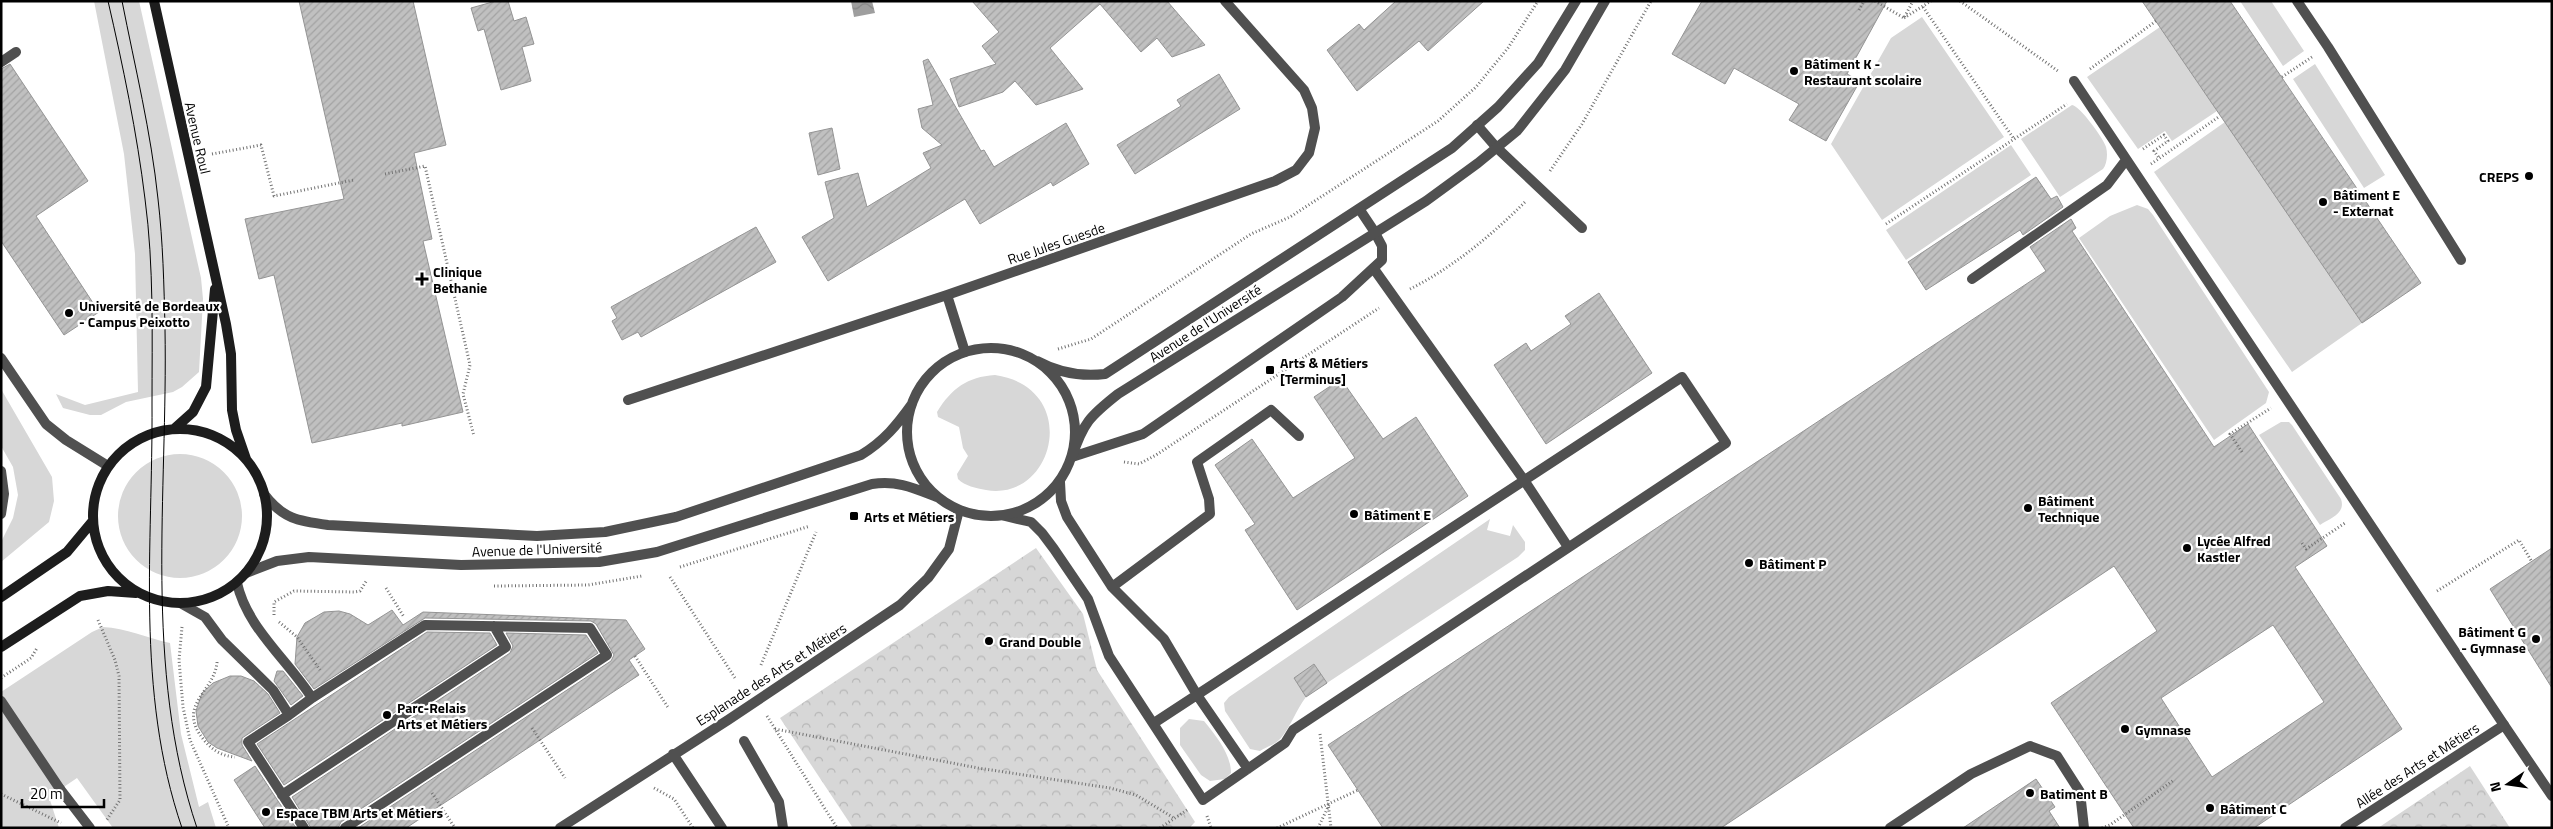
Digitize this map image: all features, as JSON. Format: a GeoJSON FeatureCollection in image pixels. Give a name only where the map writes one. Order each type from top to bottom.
{"type":"FeatureCollection","features":[{"type":"Feature","properties":{"kind":"main road","name":"Avenue Roul"},"geometry":{"type":"LineString","coordinates":[[154,1],[231,354],[232,410],[236,430],[246,460]]}},
{"type":"Feature","properties":{"kind":"main road","name":"Avenue Roul"},"geometry":{"type":"LineString","coordinates":[[174,429],[193,412],[206,387],[216,280]]}},
{"type":"Feature","properties":{"kind":"main road"},"geometry":{"type":"LineString","coordinates":[[1,647],[80,596],[108,591],[137,593],[163,602],[182,604],[208,599],[221,594],[237,582],[246,573],[261,549],[267,522],[264,494],[257,476],[246,460],[226,442],[201,431],[174,429],[151,433],[127,446],[108,466],[96,492],[92,522],[99,550],[115,574],[137,593]]}},
{"type":"Feature","properties":{"kind":"main road"},"geometry":{"type":"LineString","coordinates":[[1,598],[67,552],[92,522]]}},
{"type":"Feature","properties":{"kind":"street","name":"Rue Jules Guesde"},"geometry":{"type":"LineString","coordinates":[[628,400],[947,295],[1275,181],[1296,170],[1309,153],[1315,128],[1312,108],[1304,90],[1225,1]]}},
{"type":"Feature","properties":{"kind":"street","name":"Avenue de l'Université"},"geometry":{"type":"LineString","coordinates":[[1037,362],[1054,370],[1073,375],[1105,374],[1360,210],[1452,148],[1498,107],[1538,63],[1576,1]]}},
{"type":"Feature","properties":{"kind":"street","name":"Avenue de l'Université"},"geometry":{"type":"LineString","coordinates":[[1072,457],[1080,431],[1093,414],[1118,394],[1426,200],[1517,131],[1565,70],[1605,1]]}},
{"type":"Feature","properties":{"kind":"street"},"geometry":{"type":"LineString","coordinates":[[2297,1],[2328,46],[2461,260]]}},
{"type":"Feature","properties":{"kind":"street"},"geometry":{"type":"LineString","coordinates":[[1,62],[16,52]]}},
{"type":"Feature","properties":{"kind":"street"},"geometry":{"type":"LineString","coordinates":[[2074,81],[2552,796]]}},
{"type":"Feature","properties":{"kind":"street"},"geometry":{"type":"LineString","coordinates":[[1478,125],[1496,148],[1582,228]]}},
{"type":"Feature","properties":{"kind":"street"},"geometry":{"type":"LineString","coordinates":[[1972,279],[2106,185],[2126,160]]}},
{"type":"Feature","properties":{"kind":"street"},"geometry":{"type":"LineString","coordinates":[[1072,457],[1143,434],[1342,297],[1382,260],[1382,246],[1360,210]]}},
{"type":"Feature","properties":{"kind":"street"},"geometry":{"type":"LineString","coordinates":[[1374,269],[1524,480],[1568,547]]}},
{"type":"Feature","properties":{"kind":"street"},"geometry":{"type":"LineString","coordinates":[[947,295],[965,352]]}},
{"type":"Feature","properties":{"kind":"street"},"geometry":{"type":"LineString","coordinates":[[1005,516],[1026,509],[1044,498],[1060,482],[1072,457],[1075,430],[1070,403],[1057,380],[1037,362],[1014,351],[989,348],[965,352],[942,363],[924,381],[912,404],[907,429],[910,454],[920,478],[937,497],[958,510],[981,516],[1005,516],[1031,522],[1042,533],[1088,599],[1109,656],[1203,800],[1285,743],[1293,730],[1726,443],[1682,377],[1154,723]]}},
{"type":"Feature","properties":{"kind":"street"},"geometry":{"type":"LineString","coordinates":[[1,358],[46,424],[66,440],[108,466]]}},
{"type":"Feature","properties":{"kind":"street","name":"Avenue de l'Université"},"geometry":{"type":"LineString","coordinates":[[264,494],[284,515],[297,520],[328,525],[537,536],[605,532],[676,517],[862,455],[892,432],[912,404]]}},
{"type":"Feature","properties":{"kind":"street"},"geometry":{"type":"LineString","coordinates":[[1112,587],[1210,514],[1209,499],[1197,462],[1271,410],[1299,436]]}},
{"type":"Feature","properties":{"kind":"street"},"geometry":{"type":"LineString","coordinates":[[1,471],[4,494],[1,514]]}},
{"type":"Feature","properties":{"kind":"street","name":"Avenue de l'Université"},"geometry":{"type":"LineString","coordinates":[[246,573],[277,561],[309,557],[461,565],[599,562],[657,552],[872,484],[890,481],[906,484],[937,497]]}},
{"type":"Feature","properties":{"kind":"street"},"geometry":{"type":"LineString","coordinates":[[1060,482],[1061,501],[1067,518],[1112,587],[1164,639],[1197,694],[1248,769]]}},
{"type":"Feature","properties":{"kind":"street","name":"Esplanade des Arts et Métiers"},"geometry":{"type":"LineString","coordinates":[[560,828],[757,701],[900,605],[928,578],[949,549],[958,510]]}},
{"type":"Feature","properties":{"kind":"street"},"geometry":{"type":"LineString","coordinates":[[237,582],[241,600],[248,615],[297,674],[312,698]]}},
{"type":"Feature","properties":{"kind":"street"},"geometry":{"type":"LineString","coordinates":[[182,604],[205,617],[222,640],[273,690],[289,715]]}},
{"type":"Feature","properties":{"kind":"street"},"geometry":{"type":"LineString","coordinates":[[304,828],[248,742],[330,685],[425,625],[590,628],[607,655],[344,828]]}},
{"type":"Feature","properties":{"kind":"street"},"geometry":{"type":"LineString","coordinates":[[282,795],[506,646],[494,626]]}},
{"type":"Feature","properties":{"kind":"street"},"geometry":{"type":"LineString","coordinates":[[1,700],[60,789],[90,828]]}},
{"type":"Feature","properties":{"kind":"street","name":"Allée des Arts et Métiers"},"geometry":{"type":"LineString","coordinates":[[2345,828],[2504,725]]}},
{"type":"Feature","properties":{"kind":"street"},"geometry":{"type":"LineString","coordinates":[[744,741],[779,802],[783,828]]}},
{"type":"Feature","properties":{"kind":"street"},"geometry":{"type":"LineString","coordinates":[[1890,828],[1971,774],[2030,746],[2057,756],[2080,792],[2084,828]]}},
{"type":"Feature","properties":{"kind":"street"},"geometry":{"type":"LineString","coordinates":[[673,754],[722,828]]}},
{"type":"Feature","properties":{"kind":"path"},"geometry":{"type":"LineString","coordinates":[[1056,349],[1065,349],[1091,338],[1251,234],[1290,217],[1438,121],[1476,87],[1508,48],[1538,1]]}},
{"type":"Feature","properties":{"kind":"path"},"geometry":{"type":"LineString","coordinates":[[1102,446],[1116,459],[1139,464],[1395,297],[1430,280],[1469,251],[1539,187],[1582,124],[1651,1]]}},
{"type":"Feature","properties":{"kind":"path"},"geometry":{"type":"LineString","coordinates":[[1859,10],[1864,1]]}},
{"type":"Feature","properties":{"kind":"path"},"geometry":{"type":"LineString","coordinates":[[1875,1],[1904,18]]}},
{"type":"Feature","properties":{"kind":"path"},"geometry":{"type":"LineString","coordinates":[[1904,18],[1913,1]]}},
{"type":"Feature","properties":{"kind":"path"},"geometry":{"type":"LineString","coordinates":[[1904,18],[1931,1]]}},
{"type":"Feature","properties":{"kind":"path"},"geometry":{"type":"LineString","coordinates":[[1960,1],[2074,81],[2156,21]]}},
{"type":"Feature","properties":{"kind":"path"},"geometry":{"type":"LineString","coordinates":[[1922,7],[2014,139]]}},
{"type":"Feature","properties":{"kind":"path"},"geometry":{"type":"LineString","coordinates":[[2282,78],[2328,46]]}},
{"type":"Feature","properties":{"kind":"path"},"geometry":{"type":"LineString","coordinates":[[1886,224],[2082,94]]}},
{"type":"Feature","properties":{"kind":"path"},"geometry":{"type":"LineString","coordinates":[[2126,160],[2164,135],[2168,141],[2154,151],[2159,158],[2220,116]]}},
{"type":"Feature","properties":{"kind":"path"},"geometry":{"type":"LineString","coordinates":[[212,154],[261,145],[274,196],[354,180]]}},
{"type":"Feature","properties":{"kind":"path"},"geometry":{"type":"LineString","coordinates":[[386,174],[425,166],[470,365],[463,394],[474,436]]}},
{"type":"Feature","properties":{"kind":"path"},"geometry":{"type":"LineString","coordinates":[[1014,351],[1031,350]]}},
{"type":"Feature","properties":{"kind":"path"},"geometry":{"type":"LineString","coordinates":[[2242,452],[2230,434],[2286,399]]}},
{"type":"Feature","properties":{"kind":"path"},"geometry":{"type":"LineString","coordinates":[[2302,543],[2306,549],[2362,512]]}},
{"type":"Feature","properties":{"kind":"path"},"geometry":{"type":"LineString","coordinates":[[761,665],[816,532]]}},
{"type":"Feature","properties":{"kind":"path"},"geometry":{"type":"LineString","coordinates":[[2421,601],[2519,540],[2532,562]]}},
{"type":"Feature","properties":{"kind":"path"},"geometry":{"type":"LineString","coordinates":[[670,577],[734,678]]}},
{"type":"Feature","properties":{"kind":"path"},"geometry":{"type":"LineString","coordinates":[[330,685],[297,637],[273,614],[273,606],[279,597],[294,591],[360,591],[367,580]]}},
{"type":"Feature","properties":{"kind":"path"},"geometry":{"type":"LineString","coordinates":[[386,588],[408,622]]}},
{"type":"Feature","properties":{"kind":"path"},"geometry":{"type":"LineString","coordinates":[[182,604],[182,633],[179,660],[183,707],[190,740],[228,828]]}},
{"type":"Feature","properties":{"kind":"path"},"geometry":{"type":"LineString","coordinates":[[98,620],[115,660],[119,676],[120,800],[101,828]]}},
{"type":"Feature","properties":{"kind":"path"},"geometry":{"type":"LineString","coordinates":[[222,640],[216,672],[200,694],[196,703],[195,724],[200,736],[214,750],[237,757]]}},
{"type":"Feature","properties":{"kind":"path"},"geometry":{"type":"LineString","coordinates":[[635,656],[669,709]]}},
{"type":"Feature","properties":{"kind":"path"},"geometry":{"type":"LineString","coordinates":[[757,701],[837,828]]}},
{"type":"Feature","properties":{"kind":"path"},"geometry":{"type":"LineString","coordinates":[[1317,714],[1332,828]]}},
{"type":"Feature","properties":{"kind":"path"},"geometry":{"type":"LineString","coordinates":[[530,725],[565,778]]}},
{"type":"Feature","properties":{"kind":"path"},"geometry":{"type":"LineString","coordinates":[[775,729],[978,768],[1110,788],[1136,795],[1174,818]]}},
{"type":"Feature","properties":{"kind":"path"},"geometry":{"type":"LineString","coordinates":[[645,773],[656,790],[674,799],[693,828]]}},
{"type":"Feature","properties":{"kind":"path"},"geometry":{"type":"LineString","coordinates":[[2102,828],[2110,825],[2174,780]]}},
{"type":"Feature","properties":{"kind":"path"},"geometry":{"type":"LineString","coordinates":[[431,790],[455,828]]}},
{"type":"Feature","properties":{"kind":"path"},"geometry":{"type":"LineString","coordinates":[[1277,828],[1358,790]]}},
{"type":"Feature","properties":{"kind":"path"},"geometry":{"type":"LineString","coordinates":[[1,794],[51,820],[68,825]]}},
{"type":"Feature","properties":{"kind":"path"},"geometry":{"type":"LineString","coordinates":[[1160,828],[1203,800]]}},
{"type":"Feature","properties":{"kind":"path"},"geometry":{"type":"LineString","coordinates":[[1318,828],[1329,805]]}},
{"type":"Feature","properties":{"kind":"green space"},"geometry":{"type":"Polygon","coordinates":[[[94,1],[139,1],[201,278],[203,299],[199,372],[182,387],[173,392],[126,402],[101,415],[90,415],[63,408],[56,394],[85,405],[138,392],[135,254],[124,154],[94,1]]]}},
{"type":"Feature","properties":{"kind":"green space"},"geometry":{"type":"Polygon","coordinates":[[[2240,1],[2271,1],[2304,51],[2283,66],[2240,1]]]}},
{"type":"Feature","properties":{"kind":"green space"},"geometry":{"type":"Polygon","coordinates":[[[1922,17],[2004,137],[1882,220],[1831,144],[1891,38],[1922,17]]]}},
{"type":"Feature","properties":{"kind":"green space"},"geometry":{"type":"Polygon","coordinates":[[[2160,27],[2217,111],[2172,141],[2165,131],[2138,149],[2087,77],[2160,27]]]}},
{"type":"Feature","properties":{"kind":"green space"},"geometry":{"type":"Polygon","coordinates":[[[2315,64],[2385,175],[2364,188],[2293,79],[2315,64]]]}},
{"type":"Feature","properties":{"kind":"green space"},"geometry":{"type":"Polygon","coordinates":[[[2072,105],[2086,117],[2101,137],[2106,147],[2107,159],[2103,169],[2060,197],[2021,139],[2072,105]]]}},
{"type":"Feature","properties":{"kind":"green space"},"geometry":{"type":"Polygon","coordinates":[[[2225,122],[2362,323],[2292,372],[2154,172],[2225,122]]]}},
{"type":"Feature","properties":{"kind":"green space"},"geometry":{"type":"Polygon","coordinates":[[[2011,145],[2031,175],[1906,260],[1886,230],[2011,145]]]}},
{"type":"Feature","properties":{"kind":"green space"},"geometry":{"type":"Polygon","coordinates":[[[2137,205],[2148,209],[2153,215],[2269,392],[2266,403],[2214,440],[2079,238],[2110,216],[2137,205]]]}},
{"type":"Feature","properties":{"kind":"green space"},"geometry":{"type":"Polygon","coordinates":[[[995,375],[1022,384],[1040,400],[1049,420],[1049,442],[1042,462],[1029,479],[1010,489],[986,490],[967,485],[958,479],[957,474],[968,456],[963,448],[959,427],[938,417],[937,412],[948,396],[961,385],[976,378],[995,375]]]}},
{"type":"Feature","properties":{"kind":"green space"},"geometry":{"type":"Polygon","coordinates":[[[1,389],[52,477],[54,501],[49,522],[1,562],[1,542],[13,518],[18,495],[13,467],[1,446],[1,389]]]}},
{"type":"Feature","properties":{"kind":"green space"},"geometry":{"type":"Polygon","coordinates":[[[2281,422],[2289,422],[2292,425],[2341,499],[2342,504],[2339,512],[2320,525],[2259,435],[2281,422]]]}},
{"type":"Feature","properties":{"kind":"green space"},"geometry":{"type":"Polygon","coordinates":[[[180,454],[204,459],[224,472],[237,492],[242,516],[237,540],[224,560],[204,573],[180,578],[156,573],[136,560],[123,540],[118,516],[123,492],[136,472],[156,459],[180,454]]]}},
{"type":"Feature","properties":{"kind":"green space"},"geometry":{"type":"Polygon","coordinates":[[[1490,519],[1487,530],[1510,536],[1513,525],[1525,542],[1525,550],[1518,557],[1327,683],[1314,664],[1294,678],[1306,697],[1285,733],[1279,740],[1260,751],[1250,749],[1225,711],[1224,703],[1229,697],[1490,519]]]}},
{"type":"Feature","properties":{"kind":"green space"},"geometry":{"type":"Polygon","coordinates":[[[1036,548],[1083,614],[1097,670],[1195,822],[1189,828],[853,828],[780,718],[1036,548]]]}},
{"type":"Feature","properties":{"kind":"green space"},"geometry":{"type":"Polygon","coordinates":[[[103,627],[128,631],[170,643],[181,734],[199,807],[208,802],[216,828],[113,828],[77,778],[49,797],[59,828],[1,828],[1,692],[92,632],[103,627]]]}},
{"type":"Feature","properties":{"kind":"green space"},"geometry":{"type":"Polygon","coordinates":[[[1189,719],[1204,721],[1226,752],[1231,773],[1225,779],[1210,781],[1201,775],[1180,745],[1180,728],[1189,719]]]}},
{"type":"Feature","properties":{"kind":"green space"},"geometry":{"type":"Polygon","coordinates":[[[2470,766],[2510,828],[2378,828],[2470,766]]]}},
{"type":"Feature","properties":{"kind":"water"},"geometry":{"type":"Polygon","coordinates":[[[851,1],[872,1],[875,13],[854,17],[851,1]]]}},
{"type":"Feature","properties":{"kind":"building"},"geometry":{"type":"Polygon","coordinates":[[[299,1],[413,1],[446,145],[414,153],[432,239],[423,241],[463,412],[312,443],[274,275],[259,279],[245,219],[344,199],[299,1]]]}},
{"type":"Feature","properties":{"kind":"building"},"geometry":{"type":"Polygon","coordinates":[[[496,1],[508,1],[514,21],[526,17],[534,44],[522,47],[531,81],[501,90],[484,29],[478,31],[471,8],[496,1]]]}},
{"type":"Feature","properties":{"kind":"building"},"geometry":{"type":"Polygon","coordinates":[[[972,1],[1167,1],[1205,45],[1172,57],[1157,38],[1141,52],[1100,4],[1050,48],[1083,89],[1036,105],[1015,81],[1003,92],[959,107],[950,79],[996,64],[982,46],[999,32],[972,1]]]}},
{"type":"Feature","properties":{"kind":"building"},"geometry":{"type":"Polygon","coordinates":[[[1396,1],[1484,1],[1428,51],[1419,41],[1357,91],[1327,50],[1359,24],[1364,30],[1396,1]]]}},
{"type":"Feature","properties":{"kind":"building","name":"Bâtiment K - Restaurant scolaire"},"geometry":{"type":"Polygon","coordinates":[[[1702,1],[1887,1],[1847,74],[1860,81],[1826,141],[1789,120],[1799,104],[1734,68],[1725,84],[1672,54],[1702,1]]]}},
{"type":"Feature","properties":{"kind":"building","name":"Bâtiment E - Externat"},"geometry":{"type":"Polygon","coordinates":[[[2142,1],[2230,1],[2421,283],[2362,323],[2142,1]]]}},
{"type":"Feature","properties":{"kind":"building"},"geometry":{"type":"Polygon","coordinates":[[[928,59],[981,151],[984,150],[994,167],[1066,123],[1089,164],[1053,186],[1051,182],[980,224],[965,199],[828,281],[802,237],[834,218],[825,182],[858,173],[867,207],[931,168],[923,153],[942,145],[922,128],[918,109],[933,105],[923,61],[928,59]]]}},
{"type":"Feature","properties":{"kind":"building"},"geometry":{"type":"Polygon","coordinates":[[[10,64],[88,181],[36,216],[99,312],[64,335],[1,241],[1,69],[10,64]]]}},
{"type":"Feature","properties":{"kind":"building"},"geometry":{"type":"Polygon","coordinates":[[[1219,74],[1240,109],[1135,174],[1117,145],[1181,106],[1177,100],[1219,74]]]}},
{"type":"Feature","properties":{"kind":"building"},"geometry":{"type":"Polygon","coordinates":[[[832,128],[840,169],[818,175],[809,133],[832,128]]]}},
{"type":"Feature","properties":{"kind":"building"},"geometry":{"type":"Polygon","coordinates":[[[2036,177],[2051,199],[2057,196],[2063,207],[2023,235],[2020,230],[1926,290],[1908,262],[2036,177]]]}},
{"type":"Feature","properties":{"kind":"building"},"geometry":{"type":"Polygon","coordinates":[[[2071,219],[2076,228],[2072,231],[2214,447],[2248,424],[2327,546],[2295,567],[2402,729],[2254,828],[2134,828],[2051,703],[2157,631],[2114,566],[1721,828],[1383,828],[1328,745],[2046,271],[2030,247],[2071,219]],[[2273,625],[2161,698],[2212,777],[2324,702],[2273,625]]]}},
{"type":"Feature","properties":{"kind":"building"},"geometry":{"type":"Polygon","coordinates":[[[756,227],[776,262],[641,337],[638,332],[622,340],[612,321],[617,318],[611,307],[756,227]]]}},
{"type":"Feature","properties":{"kind":"building"},"geometry":{"type":"Polygon","coordinates":[[[1599,293],[1652,373],[1546,444],[1494,365],[1526,343],[1531,351],[1571,324],[1565,316],[1599,293]]]}},
{"type":"Feature","properties":{"kind":"building","name":"Bâtiment E"},"geometry":{"type":"Polygon","coordinates":[[[1341,379],[1383,439],[1416,417],[1468,496],[1297,610],[1245,530],[1255,524],[1215,465],[1252,439],[1293,498],[1355,458],[1314,397],[1341,379]]]}},
{"type":"Feature","properties":{"kind":"building","name":"Bâtiment G - Gymnase"},"geometry":{"type":"Polygon","coordinates":[[[2552,548],[2552,688],[2490,589],[2552,548]]]}},
{"type":"Feature","properties":{"kind":"building"},"geometry":{"type":"Polygon","coordinates":[[[392,610],[403,625],[423,612],[626,620],[645,649],[629,660],[639,675],[406,828],[358,828],[611,661],[614,655],[596,624],[591,621],[425,618],[314,689],[295,664],[297,637],[305,623],[324,612],[339,611],[350,614],[368,625],[392,610]]]}},
{"type":"Feature","properties":{"kind":"building"},"geometry":{"type":"Polygon","coordinates":[[[427,632],[490,633],[497,645],[284,785],[257,744],[427,632]]]}},
{"type":"Feature","properties":{"kind":"building"},"geometry":{"type":"Polygon","coordinates":[[[506,633],[586,635],[598,653],[341,822],[338,828],[311,828],[292,797],[510,653],[513,646],[506,633]]]}},
{"type":"Feature","properties":{"kind":"building"},"geometry":{"type":"Polygon","coordinates":[[[1314,664],[1327,683],[1306,697],[1294,678],[1314,664]]]}},
{"type":"Feature","properties":{"kind":"building"},"geometry":{"type":"Polygon","coordinates":[[[277,671],[283,671],[303,696],[291,705],[274,681],[277,671]]]}},
{"type":"Feature","properties":{"kind":"building"},"geometry":{"type":"Polygon","coordinates":[[[230,676],[241,676],[254,681],[268,694],[280,713],[242,738],[242,745],[252,761],[217,748],[208,742],[198,726],[196,711],[202,693],[213,683],[230,676]]]}},
{"type":"Feature","properties":{"kind":"building"},"geometry":{"type":"Polygon","coordinates":[[[255,766],[296,828],[265,828],[234,780],[255,766]]]}},
{"type":"Feature","properties":{"kind":"building","name":"Batiment B"},"geometry":{"type":"Polygon","coordinates":[[[2036,779],[2055,807],[2049,811],[2060,828],[1963,828],[2036,779]]]}},
{"type":"Feature","properties":{"kind":"tram line"},"geometry":{"type":"LineString","coordinates":[[108,1],[134,124],[148,224],[152,327],[150,564],[152,671],[158,724],[167,776],[182,828]]}},
{"type":"Feature","properties":{"kind":"tram line"},"geometry":{"type":"LineString","coordinates":[[122,1],[147,124],[160,215],[165,329],[162,517],[164,643],[170,706],[180,767],[197,828]]}},
{"type":"Feature","properties":{"kind":"place","name":"Bâtiment K - Restaurant scolaire"},"geometry":{"type":"Point","coordinates":[1794,71]}},
{"type":"Feature","properties":{"kind":"place","name":"CREPS"},"geometry":{"type":"Point","coordinates":[2529,176]}},
{"type":"Feature","properties":{"kind":"place","name":"Bâtiment E - Externat"},"geometry":{"type":"Point","coordinates":[2323,202]}},
{"type":"Feature","properties":{"kind":"place","name":"Clinique Bethanie"},"geometry":{"type":"Point","coordinates":[422,279]}},
{"type":"Feature","properties":{"kind":"place","name":"Université de Bordeaux - Campus Peixotto"},"geometry":{"type":"Point","coordinates":[69,313]}},
{"type":"Feature","properties":{"kind":"place","name":"Arts & Métiers [Terminus]"},"geometry":{"type":"Point","coordinates":[1270,370]}},
{"type":"Feature","properties":{"kind":"place","name":"Bâtiment Technique"},"geometry":{"type":"Point","coordinates":[2028,508]}},
{"type":"Feature","properties":{"kind":"place","name":"Bâtiment E"},"geometry":{"type":"Point","coordinates":[1354,514]}},
{"type":"Feature","properties":{"kind":"place","name":"Arts et Métiers"},"geometry":{"type":"Point","coordinates":[854,516]}},
{"type":"Feature","properties":{"kind":"place","name":"Lycée Alfred Kastler"},"geometry":{"type":"Point","coordinates":[2187,548]}},
{"type":"Feature","properties":{"kind":"place","name":"Bâtiment P"},"geometry":{"type":"Point","coordinates":[1749,563]}},
{"type":"Feature","properties":{"kind":"place","name":"Bâtiment G - Gymnase"},"geometry":{"type":"Point","coordinates":[2536,639]}},
{"type":"Feature","properties":{"kind":"place","name":"Grand Double"},"geometry":{"type":"Point","coordinates":[989,641]}},
{"type":"Feature","properties":{"kind":"place","name":"Parc-Relais Arts et Métiers"},"geometry":{"type":"Point","coordinates":[387,715]}},
{"type":"Feature","properties":{"kind":"place","name":"Gymnase"},"geometry":{"type":"Point","coordinates":[2125,729]}},
{"type":"Feature","properties":{"kind":"place","name":"Batiment B"},"geometry":{"type":"Point","coordinates":[2030,793]}},
{"type":"Feature","properties":{"kind":"place","name":"Bâtiment C"},"geometry":{"type":"Point","coordinates":[2210,808]}},
{"type":"Feature","properties":{"kind":"place","name":"Espace TBM Arts et Métiers"},"geometry":{"type":"Point","coordinates":[266,812]}}]}
